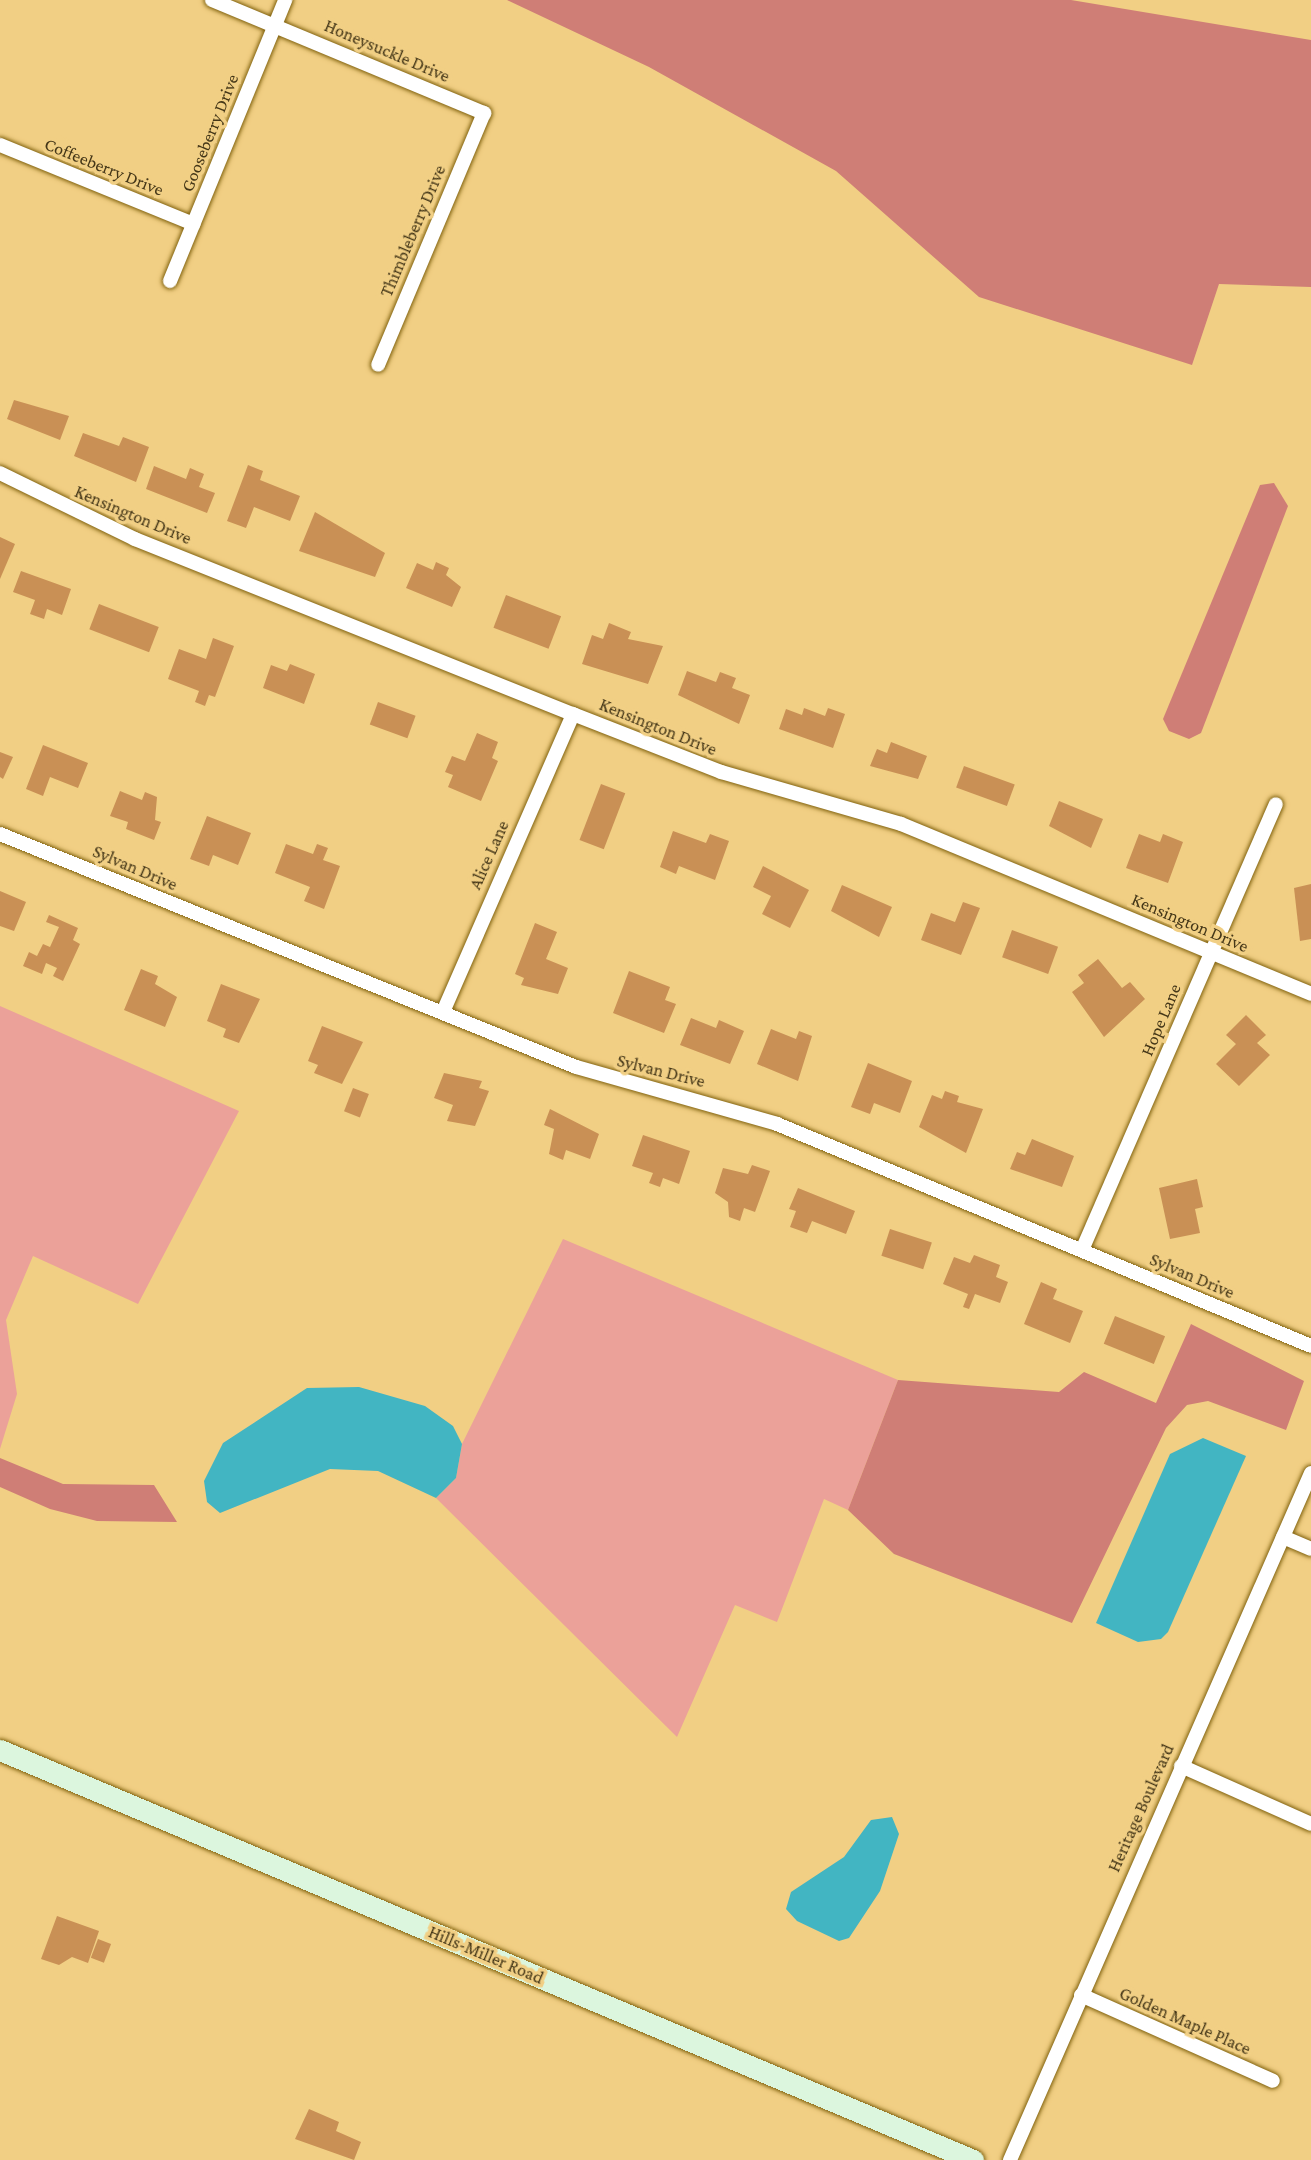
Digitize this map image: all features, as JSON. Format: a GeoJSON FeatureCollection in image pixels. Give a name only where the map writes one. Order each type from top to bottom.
{"type":"FeatureCollection","features":[{"type":"Feature","properties":{"kind":"street","name":"Honeysuckle Drive"},"geometry":{"type":"LineString","coordinates":[[212,0],[484,113]]}},
{"type":"Feature","properties":{"kind":"street","name":"Gooseberry Drive"},"geometry":{"type":"LineString","coordinates":[[170,281],[285,0]]}},
{"type":"Feature","properties":{"kind":"street","name":"Thimbleberry Drive"},"geometry":{"type":"LineString","coordinates":[[378,365],[484,113]]}},
{"type":"Feature","properties":{"kind":"street","name":"Coffeeberry Drive"},"geometry":{"type":"LineString","coordinates":[[0,145],[194,224]]}},
{"type":"Feature","properties":{"kind":"street","name":"Kensington Drive"},"geometry":{"type":"LineString","coordinates":[[0,473],[124,534],[573,714],[720,772],[901,824],[1311,994]]}},
{"type":"Feature","properties":{"kind":"street","name":"Alice Lane"},"geometry":{"type":"LineString","coordinates":[[443,1012],[573,714]]}},
{"type":"Feature","properties":{"kind":"street","name":"Hope Lane"},"geometry":{"type":"LineString","coordinates":[[1082,1250],[1276,804]]}},
{"type":"Feature","properties":{"kind":"street","name":"Sylvan Drive"},"geometry":{"type":"LineString","coordinates":[[0,834],[587,1071],[777,1124],[1311,1346]]}},
{"type":"Feature","properties":{"kind":"street","name":"Heritage Boulevard"},"geometry":{"type":"LineString","coordinates":[[1010,2160],[1311,1473]]}},
{"type":"Feature","properties":{"kind":"street"},"geometry":{"type":"LineString","coordinates":[[1283,1537],[1311,1549]]}},
{"type":"Feature","properties":{"kind":"street","name":"Hills-Miller Road"},"geometry":{"type":"LineString","coordinates":[[0,1750],[972,2160]]}},
{"type":"Feature","properties":{"kind":"street"},"geometry":{"type":"LineString","coordinates":[[1181,1766],[1311,1824]]}},
{"type":"Feature","properties":{"kind":"street","name":"Golden Maple Place"},"geometry":{"type":"LineString","coordinates":[[1081,1995],[1273,2081]]}},
{"type":"Feature","properties":{"kind":"shaded area"},"geometry":{"type":"Polygon","coordinates":[[[507,0],[1071,0],[1311,40],[1311,287],[1219,284],[1192,365],[979,297],[836,171],[649,67],[507,0]]]}},
{"type":"Feature","properties":{"kind":"shaded area"},"geometry":{"type":"Polygon","coordinates":[[[1274,483],[1288,506],[1201,733],[1189,739],[1169,731],[1163,719],[1260,485],[1274,483]]]}},
{"type":"Feature","properties":{"kind":"shaded area"},"geometry":{"type":"Polygon","coordinates":[[[0,1006],[239,1111],[138,1304],[33,1256],[6,1320],[17,1394],[0,1449],[0,1006]]]}},
{"type":"Feature","properties":{"kind":"shaded area"},"geometry":{"type":"Polygon","coordinates":[[[563,1239],[898,1380],[848,1510],[824,1499],[777,1622],[735,1605],[677,1737],[436,1498],[456,1478],[462,1444],[563,1239]]]}},
{"type":"Feature","properties":{"kind":"shaded area"},"geometry":{"type":"Polygon","coordinates":[[[1191,1324],[1304,1381],[1286,1430],[1208,1401],[1187,1405],[1166,1428],[1072,1623],[894,1554],[848,1510],[898,1380],[1059,1392],[1084,1372],[1156,1403],[1191,1324]]]}},
{"type":"Feature","properties":{"kind":"shaded area"},"geometry":{"type":"Polygon","coordinates":[[[0,1458],[63,1484],[154,1485],[177,1522],[97,1521],[50,1509],[0,1487],[0,1458]]]}},
{"type":"Feature","properties":{"kind":"water"},"geometry":{"type":"Polygon","coordinates":[[[359,1387],[425,1406],[453,1426],[462,1444],[456,1478],[436,1498],[378,1471],[330,1469],[220,1513],[207,1502],[204,1481],[223,1443],[307,1388],[359,1387]]]}},
{"type":"Feature","properties":{"kind":"water"},"geometry":{"type":"Polygon","coordinates":[[[1203,1438],[1246,1456],[1168,1632],[1161,1639],[1138,1642],[1096,1623],[1170,1454],[1203,1438]]]}},
{"type":"Feature","properties":{"kind":"water"},"geometry":{"type":"Polygon","coordinates":[[[892,1817],[899,1834],[880,1891],[849,1938],[839,1941],[797,1921],[786,1909],[791,1892],[844,1857],[871,1820],[892,1817]]]}},
{"type":"Feature","properties":{"kind":"building"},"geometry":{"type":"Polygon","coordinates":[[[14,400],[69,416],[60,440],[7,419],[14,400]]]}},
{"type":"Feature","properties":{"kind":"building"},"geometry":{"type":"Polygon","coordinates":[[[83,433],[119,446],[123,437],[149,447],[136,482],[74,456],[83,433]]]}},
{"type":"Feature","properties":{"kind":"building"},"geometry":{"type":"Polygon","coordinates":[[[248,465],[263,471],[260,480],[300,496],[290,521],[254,507],[246,528],[227,521],[248,465]]]}},
{"type":"Feature","properties":{"kind":"building"},"geometry":{"type":"Polygon","coordinates":[[[154,466],[186,479],[190,468],[204,474],[199,487],[215,493],[207,513],[146,489],[154,466]]]}},
{"type":"Feature","properties":{"kind":"building"},"geometry":{"type":"Polygon","coordinates":[[[315,512],[385,553],[375,577],[299,551],[315,512]]]}},
{"type":"Feature","properties":{"kind":"building"},"geometry":{"type":"Polygon","coordinates":[[[0,537],[15,544],[0,579],[0,537]]]}},
{"type":"Feature","properties":{"kind":"building"},"geometry":{"type":"Polygon","coordinates":[[[436,562],[449,568],[446,575],[461,587],[452,607],[406,588],[417,563],[433,570],[436,562]]]}},
{"type":"Feature","properties":{"kind":"building"},"geometry":{"type":"Polygon","coordinates":[[[21,571],[71,589],[62,615],[47,609],[44,619],[30,614],[35,600],[13,592],[21,571]]]}},
{"type":"Feature","properties":{"kind":"building"},"geometry":{"type":"Polygon","coordinates":[[[506,595],[561,616],[549,649],[493,628],[506,595]]]}},
{"type":"Feature","properties":{"kind":"building"},"geometry":{"type":"Polygon","coordinates":[[[99,604],[159,627],[149,652],[89,629],[99,604]]]}},
{"type":"Feature","properties":{"kind":"building"},"geometry":{"type":"Polygon","coordinates":[[[609,623],[631,632],[628,639],[663,646],[648,684],[582,664],[592,635],[603,639],[609,623]]]}},
{"type":"Feature","properties":{"kind":"building"},"geometry":{"type":"Polygon","coordinates":[[[213,638],[234,646],[215,697],[209,695],[205,706],[195,702],[199,691],[168,679],[179,649],[206,659],[213,638]]]}},
{"type":"Feature","properties":{"kind":"building"},"geometry":{"type":"Polygon","coordinates":[[[290,664],[315,674],[304,704],[263,688],[271,665],[287,671],[290,664]]]}},
{"type":"Feature","properties":{"kind":"building"},"geometry":{"type":"Polygon","coordinates":[[[687,671],[716,682],[720,672],[736,678],[732,688],[750,695],[739,724],[678,695],[687,671]]]}},
{"type":"Feature","properties":{"kind":"building"},"geometry":{"type":"Polygon","coordinates":[[[378,702],[416,716],[407,738],[370,725],[378,702]]]}},
{"type":"Feature","properties":{"kind":"building"},"geometry":{"type":"Polygon","coordinates":[[[804,708],[825,716],[828,708],[845,714],[833,748],[779,729],[786,709],[802,715],[804,708]]]}},
{"type":"Feature","properties":{"kind":"building"},"geometry":{"type":"Polygon","coordinates":[[[477,733],[498,742],[492,758],[498,761],[481,801],[448,787],[453,775],[445,772],[452,756],[465,761],[477,733]]]}},
{"type":"Feature","properties":{"kind":"building"},"geometry":{"type":"Polygon","coordinates":[[[891,742],[927,756],[918,779],[870,766],[877,749],[887,753],[891,742]]]}},
{"type":"Feature","properties":{"kind":"building"},"geometry":{"type":"Polygon","coordinates":[[[43,745],[88,763],[78,788],[50,777],[43,796],[26,789],[43,745]]]}},
{"type":"Feature","properties":{"kind":"building"},"geometry":{"type":"Polygon","coordinates":[[[0,752],[13,757],[3,779],[0,777],[0,752]]]}},
{"type":"Feature","properties":{"kind":"building"},"geometry":{"type":"Polygon","coordinates":[[[964,766],[1015,784],[1007,806],[956,788],[964,766]]]}},
{"type":"Feature","properties":{"kind":"building"},"geometry":{"type":"Polygon","coordinates":[[[601,784],[625,793],[604,849],[579,840],[601,784]]]}},
{"type":"Feature","properties":{"kind":"building"},"geometry":{"type":"Polygon","coordinates":[[[120,791],[142,800],[145,792],[157,797],[155,820],[161,822],[154,840],[126,829],[128,822],[110,816],[120,791]]]}},
{"type":"Feature","properties":{"kind":"building"},"geometry":{"type":"Polygon","coordinates":[[[1059,801],[1103,819],[1091,848],[1049,826],[1059,801]]]}},
{"type":"Feature","properties":{"kind":"building"},"geometry":{"type":"Polygon","coordinates":[[[207,816],[251,833],[238,865],[213,855],[209,866],[190,859],[207,816]]]}},
{"type":"Feature","properties":{"kind":"building"},"geometry":{"type":"Polygon","coordinates":[[[673,831],[706,843],[710,834],[729,841],[715,880],[679,866],[676,874],[660,867],[673,831]]]}},
{"type":"Feature","properties":{"kind":"building"},"geometry":{"type":"Polygon","coordinates":[[[1139,834],[1160,842],[1163,834],[1183,842],[1168,883],[1126,868],[1139,834]]]}},
{"type":"Feature","properties":{"kind":"building"},"geometry":{"type":"Polygon","coordinates":[[[286,844],[313,854],[317,844],[328,848],[323,860],[340,866],[324,909],[304,901],[310,887],[275,873],[286,844]]]}},
{"type":"Feature","properties":{"kind":"building"},"geometry":{"type":"Polygon","coordinates":[[[763,866],[809,890],[790,928],[762,914],[771,896],[753,887],[763,866]]]}},
{"type":"Feature","properties":{"kind":"building"},"geometry":{"type":"Polygon","coordinates":[[[1311,884],[1311,939],[1300,941],[1294,888],[1311,884]]]}},
{"type":"Feature","properties":{"kind":"building"},"geometry":{"type":"Polygon","coordinates":[[[842,885],[892,907],[879,937],[831,911],[842,885]]]}},
{"type":"Feature","properties":{"kind":"building"},"geometry":{"type":"Polygon","coordinates":[[[0,891],[26,902],[14,931],[0,926],[0,891]]]}},
{"type":"Feature","properties":{"kind":"building"},"geometry":{"type":"Polygon","coordinates":[[[963,902],[980,908],[961,955],[921,940],[931,913],[955,922],[963,902]]]}},
{"type":"Feature","properties":{"kind":"building"},"geometry":{"type":"Polygon","coordinates":[[[49,915],[78,928],[73,940],[80,944],[63,981],[53,976],[57,968],[46,963],[42,974],[23,966],[29,952],[37,956],[43,944],[50,947],[59,927],[46,922],[49,915]]]}},
{"type":"Feature","properties":{"kind":"building"},"geometry":{"type":"Polygon","coordinates":[[[535,923],[557,932],[546,959],[568,968],[558,994],[521,985],[524,978],[515,974],[535,923]]]}},
{"type":"Feature","properties":{"kind":"building"},"geometry":{"type":"Polygon","coordinates":[[[1012,930],[1058,947],[1048,974],[1002,957],[1012,930]]]}},
{"type":"Feature","properties":{"kind":"building"},"geometry":{"type":"Polygon","coordinates":[[[1098,959],[1122,988],[1130,982],[1145,999],[1104,1037],[1072,992],[1084,983],[1078,975],[1098,959]]]}},
{"type":"Feature","properties":{"kind":"building"},"geometry":{"type":"Polygon","coordinates":[[[141,969],[158,976],[155,984],[177,997],[165,1027],[124,1010],[141,969]]]}},
{"type":"Feature","properties":{"kind":"building"},"geometry":{"type":"Polygon","coordinates":[[[629,971],[670,987],[665,1000],[676,1004],[664,1033],[613,1013],[629,971]]]}},
{"type":"Feature","properties":{"kind":"building"},"geometry":{"type":"Polygon","coordinates":[[[221,984],[260,999],[239,1043],[223,1037],[226,1029],[207,1021],[221,984]]]}},
{"type":"Feature","properties":{"kind":"building"},"geometry":{"type":"Polygon","coordinates":[[[1246,1015],[1266,1035],[1257,1043],[1270,1055],[1239,1086],[1216,1064],[1236,1044],[1226,1035],[1246,1015]]]}},
{"type":"Feature","properties":{"kind":"building"},"geometry":{"type":"Polygon","coordinates":[[[691,1018],[716,1028],[719,1020],[744,1031],[730,1064],[680,1045],[691,1018]]]}},
{"type":"Feature","properties":{"kind":"building"},"geometry":{"type":"Polygon","coordinates":[[[322,1026],[363,1042],[342,1084],[314,1073],[318,1065],[308,1061],[322,1026]]]}},
{"type":"Feature","properties":{"kind":"building"},"geometry":{"type":"Polygon","coordinates":[[[771,1029],[796,1039],[799,1031],[812,1036],[798,1081],[757,1064],[771,1029]]]}},
{"type":"Feature","properties":{"kind":"building"},"geometry":{"type":"Polygon","coordinates":[[[868,1063],[912,1081],[900,1113],[874,1103],[870,1114],[851,1107],[868,1063]]]}},
{"type":"Feature","properties":{"kind":"building"},"geometry":{"type":"Polygon","coordinates":[[[444,1073],[482,1081],[479,1088],[489,1091],[475,1126],[447,1121],[453,1105],[434,1098],[444,1073]]]}},
{"type":"Feature","properties":{"kind":"building"},"geometry":{"type":"Polygon","coordinates":[[[353,1088],[369,1094],[360,1117],[344,1111],[353,1088]]]}},
{"type":"Feature","properties":{"kind":"building"},"geometry":{"type":"Polygon","coordinates":[[[945,1091],[959,1096],[957,1102],[983,1109],[966,1153],[919,1127],[932,1095],[942,1099],[945,1091]]]}},
{"type":"Feature","properties":{"kind":"building"},"geometry":{"type":"Polygon","coordinates":[[[550,1109],[599,1134],[590,1159],[566,1150],[563,1160],[549,1154],[554,1129],[544,1125],[550,1109]]]}},
{"type":"Feature","properties":{"kind":"building"},"geometry":{"type":"Polygon","coordinates":[[[643,1135],[690,1151],[679,1184],[663,1178],[660,1187],[649,1183],[653,1173],[632,1166],[643,1135]]]}},
{"type":"Feature","properties":{"kind":"building"},"geometry":{"type":"Polygon","coordinates":[[[1032,1139],[1074,1156],[1062,1187],[1010,1169],[1017,1152],[1025,1155],[1032,1139]]]}},
{"type":"Feature","properties":{"kind":"building"},"geometry":{"type":"Polygon","coordinates":[[[752,1165],[770,1171],[755,1212],[744,1208],[740,1221],[729,1217],[728,1202],[715,1193],[723,1168],[748,1174],[752,1165]]]}},
{"type":"Feature","properties":{"kind":"building"},"geometry":{"type":"Polygon","coordinates":[[[1197,1179],[1203,1207],[1195,1209],[1200,1233],[1170,1239],[1159,1188],[1197,1179]]]}},
{"type":"Feature","properties":{"kind":"building"},"geometry":{"type":"Polygon","coordinates":[[[798,1188],[855,1211],[846,1234],[812,1221],[807,1233],[790,1227],[796,1211],[789,1209],[798,1188]]]}},
{"type":"Feature","properties":{"kind":"building"},"geometry":{"type":"Polygon","coordinates":[[[890,1229],[932,1243],[923,1269],[881,1256],[890,1229]]]}},
{"type":"Feature","properties":{"kind":"building"},"geometry":{"type":"Polygon","coordinates":[[[974,1255],[1000,1265],[996,1277],[1008,1282],[1000,1303],[975,1294],[969,1309],[963,1307],[968,1294],[943,1284],[954,1257],[970,1263],[974,1255]]]}},
{"type":"Feature","properties":{"kind":"building"},"geometry":{"type":"Polygon","coordinates":[[[1041,1282],[1057,1289],[1053,1299],[1083,1311],[1070,1343],[1024,1324],[1041,1282]]]}},
{"type":"Feature","properties":{"kind":"building"},"geometry":{"type":"Polygon","coordinates":[[[1115,1316],[1165,1336],[1154,1364],[1104,1344],[1115,1316]]]}},
{"type":"Feature","properties":{"kind":"building"},"geometry":{"type":"Polygon","coordinates":[[[57,1916],[99,1931],[88,1963],[72,1957],[59,1965],[41,1959],[57,1916]]]}},
{"type":"Feature","properties":{"kind":"building"},"geometry":{"type":"Polygon","coordinates":[[[98,1939],[111,1944],[104,1963],[91,1958],[98,1939]]]}},
{"type":"Feature","properties":{"kind":"building"},"geometry":{"type":"Polygon","coordinates":[[[309,2109],[339,2122],[336,2131],[361,2142],[354,2160],[295,2139],[309,2109]]]}}]}
